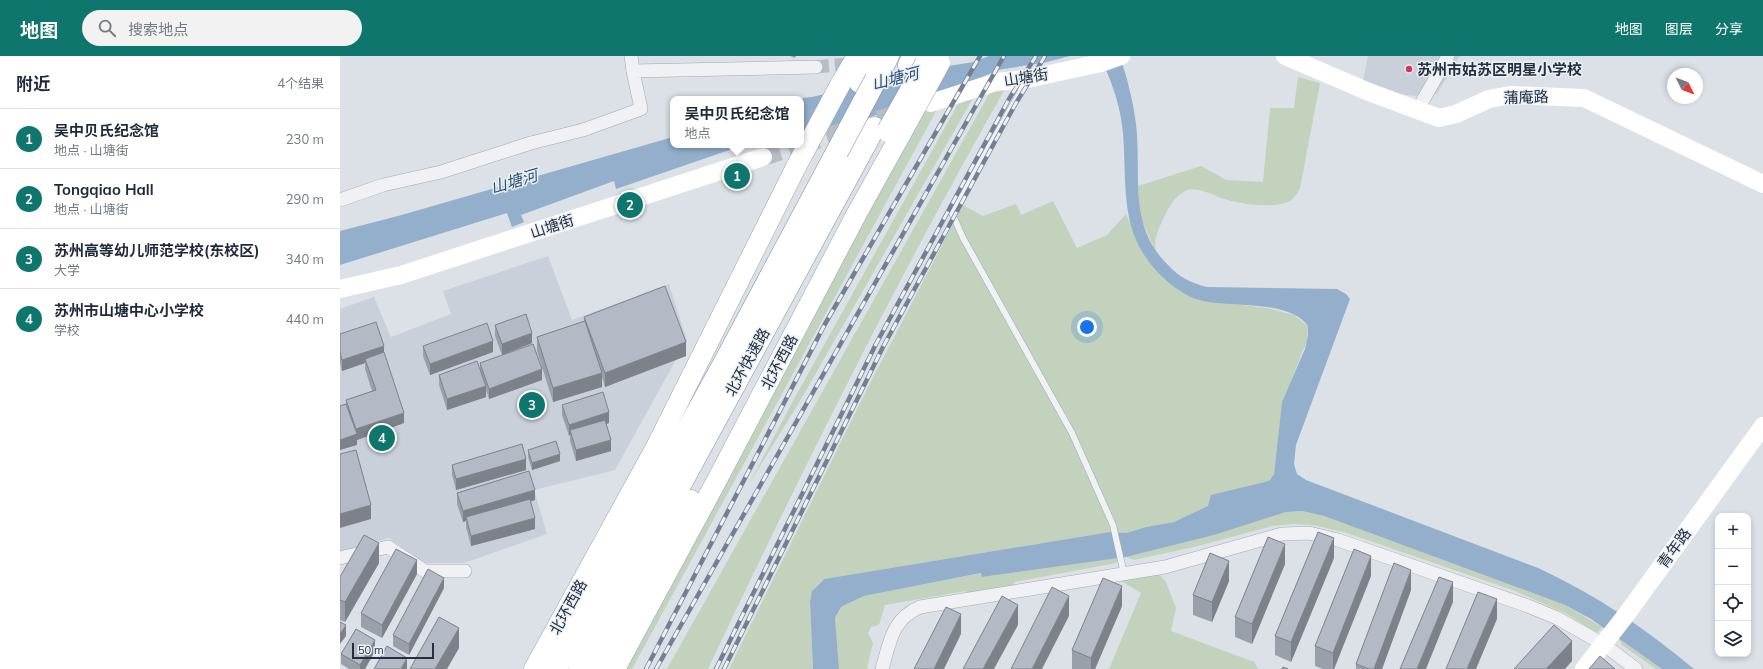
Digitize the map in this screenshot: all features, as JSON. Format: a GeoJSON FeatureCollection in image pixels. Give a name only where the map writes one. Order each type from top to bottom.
{"type":"FeatureCollection","features":[{"type":"Feature","properties":{"kind":"highway"},"geometry":{"type":"LineString","coordinates":[[859,82],[871,56]]}},
{"type":"Feature","properties":{"kind":"highway"},"geometry":{"type":"LineString","coordinates":[[859,82],[888,56]]}},
{"type":"Feature","properties":{"kind":"highway","name":"北环快速路"},"geometry":{"type":"LineString","coordinates":[[580,669],[823,222],[888,131],[927,60]]}},
{"type":"Feature","properties":{"kind":"highway","name":"北环快速路"},"geometry":{"type":"LineString","coordinates":[[556,669],[726,360],[775,240],[832,148],[859,82]]}},
{"type":"Feature","properties":{"kind":"main road","name":"北环西路"},"geometry":{"type":"LineString","coordinates":[[534,669],[656,447],[797,165],[859,82],[857,56]]}},
{"type":"Feature","properties":{"kind":"main road","name":"北环西路"},"geometry":{"type":"LineString","coordinates":[[615,669],[717,480],[856,215],[888,131]]}},
{"type":"Feature","properties":{"kind":"main road"},"geometry":{"type":"LineString","coordinates":[[596,669],[769,358],[856,215]]}},
{"type":"Feature","properties":{"kind":"street"},"geometry":{"type":"LineString","coordinates":[[340,200],[383,185],[441,172],[531,143],[583,130],[641,109],[631,56]]}},
{"type":"Feature","properties":{"kind":"street","name":"山塘街"},"geometry":{"type":"LineString","coordinates":[[931,103],[996,82],[1027,79],[1101,63],[1121,56]]}},
{"type":"Feature","properties":{"kind":"street","name":"蒲庵路"},"geometry":{"type":"LineString","coordinates":[[1285,56],[1417,111],[1439,118],[1456,114],[1489,99],[1510,95],[1584,98],[1763,184]]}},
{"type":"Feature","properties":{"kind":"street"},"geometry":{"type":"LineString","coordinates":[[1417,111],[1448,56]]}},
{"type":"Feature","properties":{"kind":"street"},"geometry":{"type":"LineString","coordinates":[[633,71],[816,68]]}},
{"type":"Feature","properties":{"kind":"street","name":"山塘街"},"geometry":{"type":"LineString","coordinates":[[340,289],[401,275],[763,157]]}},
{"type":"Feature","properties":{"kind":"street","name":"青年路"},"geometry":{"type":"LineString","coordinates":[[1584,669],[1763,426]]}},
{"type":"Feature","properties":{"kind":"street"},"geometry":{"type":"LineString","coordinates":[[882,669],[896,625],[906,614],[920,608],[1182,563],[1271,536],[1296,532],[1309,533],[1338,540],[1528,606],[1605,641],[1636,669]]}},
{"type":"Feature","properties":{"kind":"street"},"geometry":{"type":"LineString","coordinates":[[340,558],[388,547],[425,571],[465,571]]}},
{"type":"Feature","properties":{"kind":"lane"},"geometry":{"type":"LineString","coordinates":[[1027,79],[952,213],[963,238],[1072,433],[1103,500],[1115,531],[1124,574]]}},
{"type":"Feature","properties":{"kind":"shaded area","name":"苏州市姑苏区明星小学校"},"geometry":{"type":"Polygon","coordinates":[[[1368,56],[1460,56],[1437,94],[1415,96],[1399,94],[1363,81],[1368,56]]]}},
{"type":"Feature","properties":{"kind":"shaded area"},"geometry":{"type":"Polygon","coordinates":[[[548,256],[572,320],[669,284],[687,340],[615,470],[534,490],[547,534],[464,563],[421,563],[389,538],[340,552],[340,309],[374,297],[391,337],[451,314],[443,291],[548,256]]]}},
{"type":"Feature","properties":{"kind":"green space"},"geometry":{"type":"Polygon","coordinates":[[[1298,77],[1320,83],[1300,188],[1296,195],[1290,201],[1285,203],[1263,205],[1231,201],[1200,190],[1185,191],[1175,199],[1170,206],[1158,229],[1155,243],[1156,252],[1140,216],[1138,186],[1201,166],[1226,180],[1263,182],[1270,108],[1294,108],[1298,77]]]}},
{"type":"Feature","properties":{"kind":"green space"},"geometry":{"type":"Polygon","coordinates":[[[1009,82],[929,226],[853,372],[779,520],[708,669],[667,669],[993,87],[1009,82]]]}},
{"type":"Feature","properties":{"kind":"green space"},"geometry":{"type":"Polygon","coordinates":[[[977,91],[800,401],[749,484],[794,399],[963,95],[977,91]]]}},
{"type":"Feature","properties":{"kind":"green space"},"geometry":{"type":"Polygon","coordinates":[[[940,104],[632,669],[620,669],[921,110],[940,104]]]}},
{"type":"Feature","properties":{"kind":"green space"},"geometry":{"type":"Polygon","coordinates":[[[1053,201],[1077,248],[1107,235],[1126,214],[1146,258],[1177,289],[1200,300],[1267,308],[1294,315],[1308,326],[1307,341],[1282,403],[1274,474],[1270,480],[1174,522],[1146,527],[1126,533],[1110,532],[824,579],[814,588],[810,601],[813,669],[729,669],[868,387],[963,205],[983,216],[1016,204],[1021,215],[1053,201]]]}},
{"type":"Feature","properties":{"kind":"green space"},"geometry":{"type":"Polygon","coordinates":[[[1302,511],[1324,516],[1565,605],[1602,627],[1597,633],[1565,613],[1515,591],[1347,533],[1313,525],[1293,524],[1272,526],[1194,547],[1134,560],[1126,557],[1214,535],[1286,512],[1302,511]]]}},
{"type":"Feature","properties":{"kind":"green space"},"geometry":{"type":"Polygon","coordinates":[[[1119,558],[1116,563],[1014,582],[1014,589],[967,597],[966,591],[885,605],[879,625],[871,627],[868,633],[873,643],[867,669],[839,669],[835,619],[841,607],[864,596],[982,573],[982,577],[1119,558]]]}},
{"type":"Feature","properties":{"kind":"green space"},"geometry":{"type":"Polygon","coordinates":[[[1159,574],[1166,582],[1176,608],[1171,631],[1254,662],[1258,669],[1109,669],[1141,593],[1121,581],[1159,574]]]}},
{"type":"Feature","properties":{"kind":"green space"},"geometry":{"type":"Polygon","coordinates":[[[1619,639],[1662,669],[1656,669],[1622,645],[1619,639]]]}},
{"type":"Feature","properties":{"kind":"water","name":"山塘河"},"geometry":{"type":"Polygon","coordinates":[[[989,56],[1070,56],[1047,62],[998,70],[945,95],[932,97],[804,138],[804,98],[942,67],[974,62],[989,56]]]}},
{"type":"Feature","properties":{"kind":"water"},"geometry":{"type":"Polygon","coordinates":[[[1100,56],[1120,56],[1130,89],[1136,124],[1141,216],[1155,250],[1176,273],[1196,284],[1207,287],[1337,289],[1346,294],[1350,299],[1296,445],[1294,464],[1297,474],[1306,480],[1538,568],[1559,578],[1600,601],[1639,626],[1694,669],[1662,669],[1591,619],[1565,605],[1324,516],[1302,511],[1286,512],[1214,535],[1126,557],[982,577],[981,573],[864,596],[841,607],[835,618],[839,669],[813,669],[810,601],[812,591],[824,579],[1110,532],[1126,533],[1146,527],[1174,522],[1208,506],[1211,495],[1265,482],[1270,480],[1274,474],[1282,402],[1305,349],[1308,326],[1299,317],[1287,311],[1256,306],[1223,304],[1196,299],[1175,287],[1162,277],[1151,265],[1138,244],[1132,228],[1126,194],[1124,142],[1121,116],[1114,90],[1100,56]]]}},
{"type":"Feature","properties":{"kind":"water"},"geometry":{"type":"Polygon","coordinates":[[[670,138],[670,148],[735,148],[616,189],[614,181],[521,215],[524,222],[512,227],[507,213],[340,265],[340,231],[398,216],[670,138]]]}},
{"type":"Feature","properties":{"kind":"building"},"geometry":{"type":"Polygon","coordinates":[[[665,286],[686,342],[605,373],[584,317],[665,286]]]}},
{"type":"Feature","properties":{"kind":"building"},"geometry":{"type":"Polygon","coordinates":[[[526,314],[532,333],[502,344],[495,325],[526,314]]]}},
{"type":"Feature","properties":{"kind":"building"},"geometry":{"type":"Polygon","coordinates":[[[585,321],[602,373],[553,388],[537,337],[585,321]]]}},
{"type":"Feature","properties":{"kind":"building"},"geometry":{"type":"Polygon","coordinates":[[[376,322],[384,346],[342,360],[340,352],[340,334],[376,322]]]}},
{"type":"Feature","properties":{"kind":"building"},"geometry":{"type":"Polygon","coordinates":[[[487,323],[493,341],[430,364],[423,346],[487,323]]]}},
{"type":"Feature","properties":{"kind":"building"},"geometry":{"type":"Polygon","coordinates":[[[533,344],[542,369],[489,389],[480,363],[533,344]]]}},
{"type":"Feature","properties":{"kind":"building"},"geometry":{"type":"Polygon","coordinates":[[[384,352],[404,413],[356,429],[346,400],[376,390],[365,359],[384,352]]]}},
{"type":"Feature","properties":{"kind":"building"},"geometry":{"type":"Polygon","coordinates":[[[477,361],[486,386],[447,399],[439,375],[477,361]]]}},
{"type":"Feature","properties":{"kind":"building"},"geometry":{"type":"Polygon","coordinates":[[[603,392],[609,412],[569,425],[562,405],[603,392]]]}},
{"type":"Feature","properties":{"kind":"building"},"geometry":{"type":"Polygon","coordinates":[[[346,404],[357,434],[340,440],[340,406],[346,404]]]}},
{"type":"Feature","properties":{"kind":"building"},"geometry":{"type":"Polygon","coordinates":[[[605,420],[611,440],[576,450],[570,430],[605,420]]]}},
{"type":"Feature","properties":{"kind":"building"},"geometry":{"type":"Polygon","coordinates":[[[556,441],[560,454],[532,463],[528,450],[556,441]]]}},
{"type":"Feature","properties":{"kind":"building"},"geometry":{"type":"Polygon","coordinates":[[[522,444],[526,459],[456,479],[452,465],[522,444]]]}},
{"type":"Feature","properties":{"kind":"building"},"geometry":{"type":"Polygon","coordinates":[[[356,450],[371,505],[340,514],[340,454],[356,450]]]}},
{"type":"Feature","properties":{"kind":"building"},"geometry":{"type":"Polygon","coordinates":[[[529,471],[535,490],[463,511],[457,493],[529,471]]]}},
{"type":"Feature","properties":{"kind":"building"},"geometry":{"type":"Polygon","coordinates":[[[530,499],[535,518],[471,536],[466,517],[530,499]]]}},
{"type":"Feature","properties":{"kind":"building"},"geometry":{"type":"Polygon","coordinates":[[[1318,532],[1334,538],[1291,642],[1275,636],[1318,532]]]}},
{"type":"Feature","properties":{"kind":"building"},"geometry":{"type":"Polygon","coordinates":[[[364,535],[379,543],[345,602],[340,600],[340,577],[364,535]]]}},
{"type":"Feature","properties":{"kind":"building"},"geometry":{"type":"Polygon","coordinates":[[[1268,537],[1285,544],[1252,624],[1235,617],[1268,537]]]}},
{"type":"Feature","properties":{"kind":"building"},"geometry":{"type":"Polygon","coordinates":[[[396,549],[417,560],[382,625],[361,613],[396,549]]]}},
{"type":"Feature","properties":{"kind":"building"},"geometry":{"type":"Polygon","coordinates":[[[1354,549],[1371,556],[1333,653],[1315,646],[1354,549]]]}},
{"type":"Feature","properties":{"kind":"building"},"geometry":{"type":"Polygon","coordinates":[[[1210,553],[1229,561],[1212,602],[1193,595],[1210,553]]]}},
{"type":"Feature","properties":{"kind":"building"},"geometry":{"type":"Polygon","coordinates":[[[1394,563],[1411,570],[1374,669],[1369,669],[1356,664],[1394,563]]]}},
{"type":"Feature","properties":{"kind":"building"},"geometry":{"type":"Polygon","coordinates":[[[428,569],[444,578],[409,644],[393,635],[428,569]]]}},
{"type":"Feature","properties":{"kind":"building"},"geometry":{"type":"Polygon","coordinates":[[[1439,577],[1453,582],[1417,669],[1400,669],[1439,577]]]}},
{"type":"Feature","properties":{"kind":"building"},"geometry":{"type":"Polygon","coordinates":[[[1103,578],[1122,586],[1091,658],[1072,650],[1103,578]]]}},
{"type":"Feature","properties":{"kind":"building"},"geometry":{"type":"Polygon","coordinates":[[[1052,587],[1069,596],[1032,669],[1011,669],[1052,587]]]}},
{"type":"Feature","properties":{"kind":"building"},"geometry":{"type":"Polygon","coordinates":[[[1478,592],[1497,599],[1467,669],[1446,669],[1478,592]]]}},
{"type":"Feature","properties":{"kind":"building"},"geometry":{"type":"Polygon","coordinates":[[[1002,596],[1018,605],[983,669],[963,669],[1002,596]]]}},
{"type":"Feature","properties":{"kind":"building"},"geometry":{"type":"Polygon","coordinates":[[[946,607],[961,614],[934,669],[914,669],[946,607]]]}},
{"type":"Feature","properties":{"kind":"building"},"geometry":{"type":"Polygon","coordinates":[[[439,617],[459,628],[435,669],[410,669],[439,617]]]}},
{"type":"Feature","properties":{"kind":"building"},"geometry":{"type":"Polygon","coordinates":[[[340,622],[346,625],[340,634],[340,622]]]}},
{"type":"Feature","properties":{"kind":"building"},"geometry":{"type":"Polygon","coordinates":[[[1554,625],[1572,641],[1546,669],[1514,669],[1554,625]]]}},
{"type":"Feature","properties":{"kind":"building"},"geometry":{"type":"Polygon","coordinates":[[[356,629],[375,640],[360,665],[341,654],[356,629]]]}},
{"type":"Feature","properties":{"kind":"building"},"geometry":{"type":"Polygon","coordinates":[[[387,646],[407,658],[401,669],[374,669],[387,646]]]}},
{"type":"Feature","properties":{"kind":"building"},"geometry":{"type":"Polygon","coordinates":[[[1600,656],[1615,669],[1589,669],[1600,656]]]}},
{"type":"Feature","properties":{"kind":"tunnel"},"geometry":{"type":"LineString","coordinates":[[816,67],[858,63]]}},
{"type":"Feature","properties":{"kind":"tunnel"},"geometry":{"type":"LineString","coordinates":[[804,144],[905,111]]}},
{"type":"Feature","properties":{"kind":"tunnel"},"geometry":{"type":"LineString","coordinates":[[763,157],[791,148]]}},
{"type":"Feature","properties":{"kind":"railway"},"geometry":{"type":"LineString","coordinates":[[646,669],[825,324],[980,56]]}},
{"type":"Feature","properties":{"kind":"railway"},"geometry":{"type":"LineString","coordinates":[[656,669],[1004,56]]}},
{"type":"Feature","properties":{"kind":"railway"},"geometry":{"type":"LineString","coordinates":[[716,669],[876,344],[1009,99],[1036,56]]}},
{"type":"Feature","properties":{"kind":"railway"},"geometry":{"type":"LineString","coordinates":[[724,669],[883,347],[1016,103],[1045,56]]}},
{"type":"Feature","properties":{"kind":"place","name":"苏州市姑苏区明星小学校"},"geometry":{"type":"Point","coordinates":[1409,69]}},
{"type":"Feature","properties":{"kind":"place","name":"吴中贝氏纪念馆"},"geometry":{"type":"Point","coordinates":[737,176]}},
{"type":"Feature","properties":{"kind":"place","name":"Tongqiao Hall"},"geometry":{"type":"Point","coordinates":[630,205]}},
{"type":"Feature","properties":{"kind":"place","name":"苏州高等幼儿师范学校(东校区)"},"geometry":{"type":"Point","coordinates":[532,405]}},
{"type":"Feature","properties":{"kind":"place","name":"苏州市山塘中心小学校"},"geometry":{"type":"Point","coordinates":[382,438]}}]}
